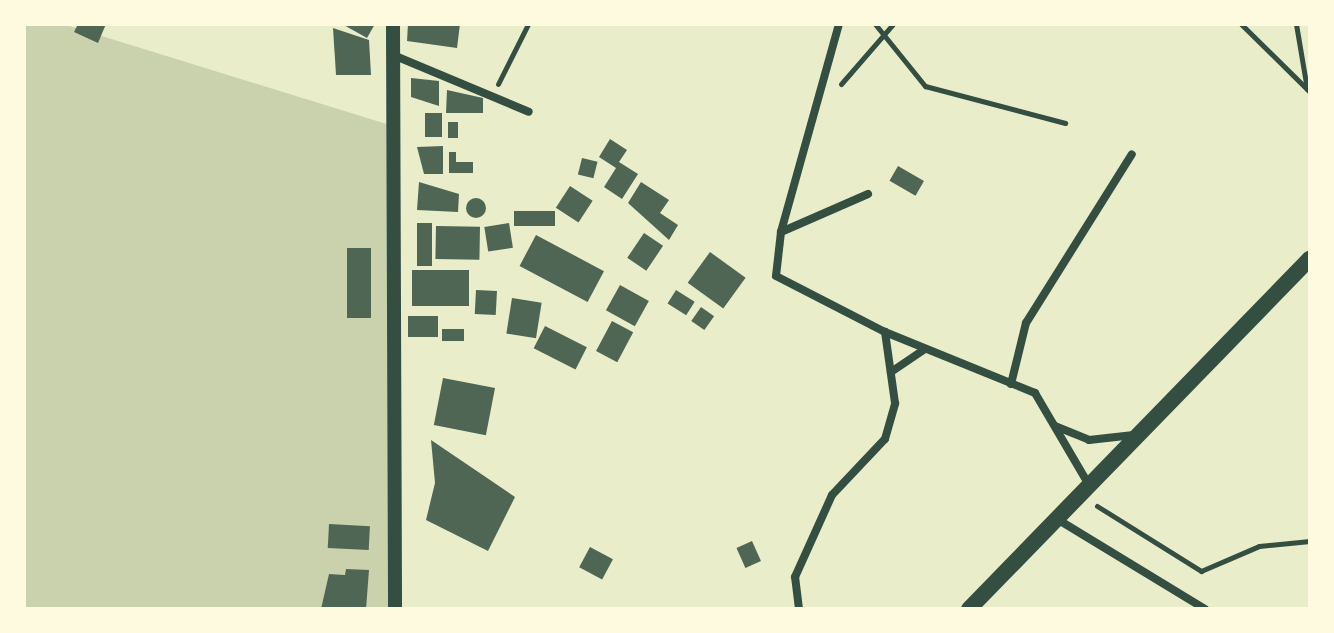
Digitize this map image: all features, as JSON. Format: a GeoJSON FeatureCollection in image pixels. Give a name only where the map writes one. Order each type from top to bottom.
{"type":"FeatureCollection","features":[{"type":"Feature","properties":{"kind":"main road"},"geometry":{"type":"LineString","coordinates":[[969,609],[1310,258]]}},
{"type":"Feature","properties":{"kind":"street"},"geometry":{"type":"LineString","coordinates":[[393,24],[395,609]]}},
{"type":"Feature","properties":{"kind":"street"},"geometry":{"type":"LineString","coordinates":[[839,24],[781,232],[776,276],[885,332],[1035,393],[1084,490]]}},
{"type":"Feature","properties":{"kind":"street"},"geometry":{"type":"LineString","coordinates":[[393,55],[493,94],[529,112]]}},
{"type":"Feature","properties":{"kind":"street"},"geometry":{"type":"LineString","coordinates":[[1011,384],[1026,323],[1132,154]]}},
{"type":"Feature","properties":{"kind":"street"},"geometry":{"type":"LineString","coordinates":[[781,232],[868,194]]}},
{"type":"Feature","properties":{"kind":"street"},"geometry":{"type":"LineString","coordinates":[[799,609],[795,577],[832,495],[885,439],[895,403],[885,332]]}},
{"type":"Feature","properties":{"kind":"street"},"geometry":{"type":"LineString","coordinates":[[891,372],[925,349]]}},
{"type":"Feature","properties":{"kind":"street"},"geometry":{"type":"LineString","coordinates":[[1054,426],[1089,440],[1137,434]]}},
{"type":"Feature","properties":{"kind":"street"},"geometry":{"type":"LineString","coordinates":[[1056,519],[1205,609]]}},
{"type":"Feature","properties":{"kind":"path"},"geometry":{"type":"LineString","coordinates":[[493,94],[528,24]]}},
{"type":"Feature","properties":{"kind":"path"},"geometry":{"type":"LineString","coordinates":[[875,24],[925,86],[1065,123]]}},
{"type":"Feature","properties":{"kind":"path"},"geometry":{"type":"LineString","coordinates":[[813,119],[893,24]]}},
{"type":"Feature","properties":{"kind":"path"},"geometry":{"type":"LineString","coordinates":[[1241,24],[1308,91]]}},
{"type":"Feature","properties":{"kind":"path"},"geometry":{"type":"LineString","coordinates":[[1296,24],[1308,91]]}},
{"type":"Feature","properties":{"kind":"path"},"geometry":{"type":"LineString","coordinates":[[1084,490],[1201,571],[1259,546],[1310,541]]}},
{"type":"Feature","properties":{"kind":"green space"},"geometry":{"type":"Polygon","coordinates":[[[24,24],[63,24],[393,126],[395,609],[24,609],[24,24]]]}},
{"type":"Feature","properties":{"kind":"building"},"geometry":{"type":"Polygon","coordinates":[[[78,24],[106,24],[98,43],[74,32],[78,24]]]}},
{"type":"Feature","properties":{"kind":"building"},"geometry":{"type":"Polygon","coordinates":[[[342,24],[375,24],[367,38],[342,24]]]}},
{"type":"Feature","properties":{"kind":"building"},"geometry":{"type":"Polygon","coordinates":[[[408,24],[460,24],[457,48],[407,41],[408,24]]]}},
{"type":"Feature","properties":{"kind":"building"},"geometry":{"type":"Polygon","coordinates":[[[333,28],[369,40],[371,75],[336,75],[333,28]]]}},
{"type":"Feature","properties":{"kind":"building"},"geometry":{"type":"Polygon","coordinates":[[[411,78],[439,81],[439,106],[411,97],[411,78]]]}},
{"type":"Feature","properties":{"kind":"building"},"geometry":{"type":"Polygon","coordinates":[[[447,90],[483,98],[483,113],[446,113],[447,90]]]}},
{"type":"Feature","properties":{"kind":"building"},"geometry":{"type":"Polygon","coordinates":[[[425,113],[442,113],[442,137],[425,137],[425,113]]]}},
{"type":"Feature","properties":{"kind":"building"},"geometry":{"type":"Polygon","coordinates":[[[448,122],[458,122],[458,138],[448,138],[448,122]]]}},
{"type":"Feature","properties":{"kind":"building"},"geometry":{"type":"Polygon","coordinates":[[[610,139],[627,150],[619,162],[638,174],[622,199],[604,187],[616,168],[599,157],[610,139]]]}},
{"type":"Feature","properties":{"kind":"building"},"geometry":{"type":"Polygon","coordinates":[[[443,146],[443,174],[424,174],[417,147],[443,146]]]}},
{"type":"Feature","properties":{"kind":"building"},"geometry":{"type":"Polygon","coordinates":[[[449,152],[456,152],[456,162],[473,162],[473,173],[449,173],[449,152]]]}},
{"type":"Feature","properties":{"kind":"building"},"geometry":{"type":"Polygon","coordinates":[[[582,158],[598,162],[593,178],[578,174],[582,158]]]}},
{"type":"Feature","properties":{"kind":"building"},"geometry":{"type":"Polygon","coordinates":[[[898,166],[924,181],[915,196],[890,181],[898,166]]]}},
{"type":"Feature","properties":{"kind":"building"},"geometry":{"type":"Polygon","coordinates":[[[419,182],[459,194],[458,212],[417,210],[419,182]]]}},
{"type":"Feature","properties":{"kind":"building"},"geometry":{"type":"Polygon","coordinates":[[[641,182],[669,200],[660,213],[678,225],[669,240],[628,203],[641,182]]]}},
{"type":"Feature","properties":{"kind":"building"},"geometry":{"type":"Polygon","coordinates":[[[570,186],[593,201],[578,223],[556,208],[570,186]]]}},
{"type":"Feature","properties":{"kind":"building"},"geometry":{"type":"Polygon","coordinates":[[[476,198],[483,201],[486,208],[483,215],[476,218],[469,215],[466,208],[469,201],[476,198]]]}},
{"type":"Feature","properties":{"kind":"building"},"geometry":{"type":"Polygon","coordinates":[[[514,211],[555,211],[555,226],[514,226],[514,211]]]}},
{"type":"Feature","properties":{"kind":"building"},"geometry":{"type":"Polygon","coordinates":[[[417,223],[432,223],[432,266],[417,266],[417,223]]]}},
{"type":"Feature","properties":{"kind":"building"},"geometry":{"type":"Polygon","coordinates":[[[509,223],[513,248],[488,252],[484,227],[509,223]]]}},
{"type":"Feature","properties":{"kind":"building"},"geometry":{"type":"Polygon","coordinates":[[[436,226],[480,227],[479,260],[435,259],[436,226]]]}},
{"type":"Feature","properties":{"kind":"building"},"geometry":{"type":"Polygon","coordinates":[[[644,233],[663,246],[646,271],[627,258],[644,233]]]}},
{"type":"Feature","properties":{"kind":"building"},"geometry":{"type":"Polygon","coordinates":[[[536,235],[604,271],[588,302],[520,266],[536,235]]]}},
{"type":"Feature","properties":{"kind":"building"},"geometry":{"type":"Polygon","coordinates":[[[347,248],[371,248],[371,318],[347,318],[347,248]]]}},
{"type":"Feature","properties":{"kind":"building"},"geometry":{"type":"Polygon","coordinates":[[[710,252],[746,278],[723,309],[688,283],[710,252]]]}},
{"type":"Feature","properties":{"kind":"building"},"geometry":{"type":"Polygon","coordinates":[[[412,270],[469,270],[469,306],[412,306],[412,270]]]}},
{"type":"Feature","properties":{"kind":"building"},"geometry":{"type":"Polygon","coordinates":[[[620,285],[649,301],[635,326],[606,310],[620,285]]]}},
{"type":"Feature","properties":{"kind":"building"},"geometry":{"type":"Polygon","coordinates":[[[476,290],[497,291],[496,315],[475,314],[476,290]]]}},
{"type":"Feature","properties":{"kind":"building"},"geometry":{"type":"Polygon","coordinates":[[[676,290],[695,302],[686,315],[668,304],[676,290]]]}},
{"type":"Feature","properties":{"kind":"building"},"geometry":{"type":"Polygon","coordinates":[[[512,298],[542,303],[536,338],[506,334],[512,298]]]}},
{"type":"Feature","properties":{"kind":"building"},"geometry":{"type":"Polygon","coordinates":[[[701,307],[714,316],[704,330],[691,321],[701,307]]]}},
{"type":"Feature","properties":{"kind":"building"},"geometry":{"type":"Polygon","coordinates":[[[408,316],[438,316],[438,337],[408,337],[408,316]]]}},
{"type":"Feature","properties":{"kind":"building"},"geometry":{"type":"Polygon","coordinates":[[[612,321],[633,332],[617,362],[596,351],[612,321]]]}},
{"type":"Feature","properties":{"kind":"building"},"geometry":{"type":"Polygon","coordinates":[[[545,326],[587,347],[576,370],[534,348],[545,326]]]}},
{"type":"Feature","properties":{"kind":"building"},"geometry":{"type":"Polygon","coordinates":[[[442,329],[464,329],[464,341],[442,341],[442,329]]]}},
{"type":"Feature","properties":{"kind":"building"},"geometry":{"type":"Polygon","coordinates":[[[443,378],[495,388],[486,435],[434,425],[443,378]]]}},
{"type":"Feature","properties":{"kind":"building"},"geometry":{"type":"Polygon","coordinates":[[[431,440],[515,497],[488,551],[426,520],[435,483],[431,440]]]}},
{"type":"Feature","properties":{"kind":"building"},"geometry":{"type":"Polygon","coordinates":[[[329,524],[370,526],[369,550],[328,548],[329,524]]]}},
{"type":"Feature","properties":{"kind":"building"},"geometry":{"type":"Polygon","coordinates":[[[752,541],[761,561],[745,568],[736,548],[752,541]]]}},
{"type":"Feature","properties":{"kind":"building"},"geometry":{"type":"Polygon","coordinates":[[[590,547],[613,559],[602,580],[579,567],[590,547]]]}},
{"type":"Feature","properties":{"kind":"building"},"geometry":{"type":"Polygon","coordinates":[[[346,569],[369,570],[366,609],[321,609],[329,574],[345,575],[346,569]]]}}]}
